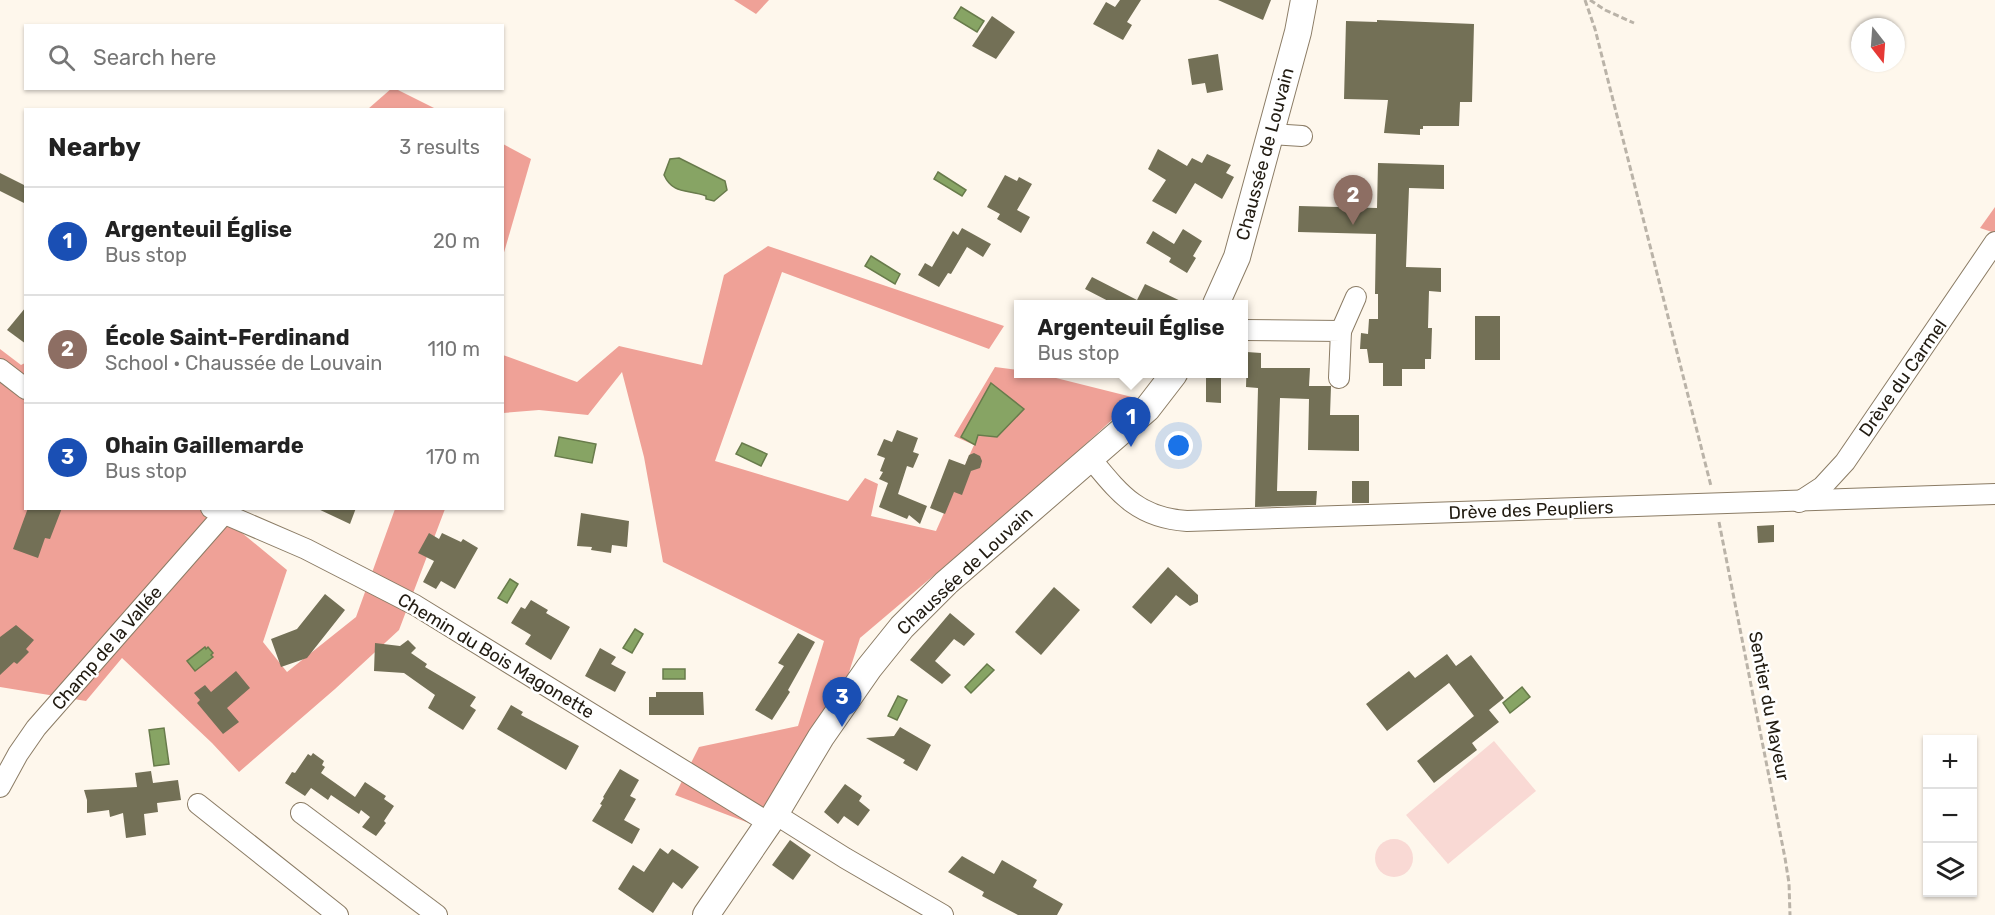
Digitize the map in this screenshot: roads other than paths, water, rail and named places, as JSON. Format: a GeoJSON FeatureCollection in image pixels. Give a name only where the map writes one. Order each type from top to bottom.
{"type":"FeatureCollection","features":[{"type":"Feature","properties":{"kind":"main road","name":"Chaussée de Louvain"},"geometry":{"type":"LineString","coordinates":[[1218,300],[1237,257],[1298,32],[1304,0]]}},
{"type":"Feature","properties":{"kind":"main road","name":"Chaussée de Louvain"},"geometry":{"type":"LineString","coordinates":[[706,915],[772,819],[821,737],[869,668],[902,627],[946,583],[1147,409],[1171,378]]}},
{"type":"Feature","properties":{"kind":"street"},"geometry":{"type":"LineString","coordinates":[[1271,134],[1302,136]]}},
{"type":"Feature","properties":{"kind":"street","name":"Drève du Carmel"},"geometry":{"type":"LineString","coordinates":[[1799,502],[1822,487],[1845,462],[1995,242]]}},
{"type":"Feature","properties":{"kind":"street"},"geometry":{"type":"LineString","coordinates":[[1339,378],[1341,331],[1356,297]]}},
{"type":"Feature","properties":{"kind":"street"},"geometry":{"type":"LineString","coordinates":[[1248,330],[1341,331]]}},
{"type":"Feature","properties":{"kind":"street"},"geometry":{"type":"LineString","coordinates":[[0,369],[24,387]]}},
{"type":"Feature","properties":{"kind":"street","name":"Drève des Peupliers"},"geometry":{"type":"LineString","coordinates":[[1091,459],[1131,503],[1156,516],[1174,520],[1261,520],[1995,494]]}},
{"type":"Feature","properties":{"kind":"street","name":"Chemin du Bois Magonette"},"geometry":{"type":"LineString","coordinates":[[217,512],[270,532],[415,605],[772,819],[835,852],[944,915]]}},
{"type":"Feature","properties":{"kind":"street","name":"Champ de la Vallée"},"geometry":{"type":"LineString","coordinates":[[0,787],[18,754],[36,728],[217,512]]}},
{"type":"Feature","properties":{"kind":"street"},"geometry":{"type":"LineString","coordinates":[[198,804],[338,915]]}},
{"type":"Feature","properties":{"kind":"street"},"geometry":{"type":"LineString","coordinates":[[301,813],[437,915]]}},
{"type":"Feature","properties":{"kind":"place","name":"École Saint-Ferdinand"},"geometry":{"type":"Point","coordinates":[1353,225]}},
{"type":"Feature","properties":{"kind":"place","name":"Argenteuil Église"},"geometry":{"type":"Point","coordinates":[1131,447]}},
{"type":"Feature","properties":{"kind":"place","name":"Ohain Gaillemarde"},"geometry":{"type":"Point","coordinates":[842,727]}}]}
